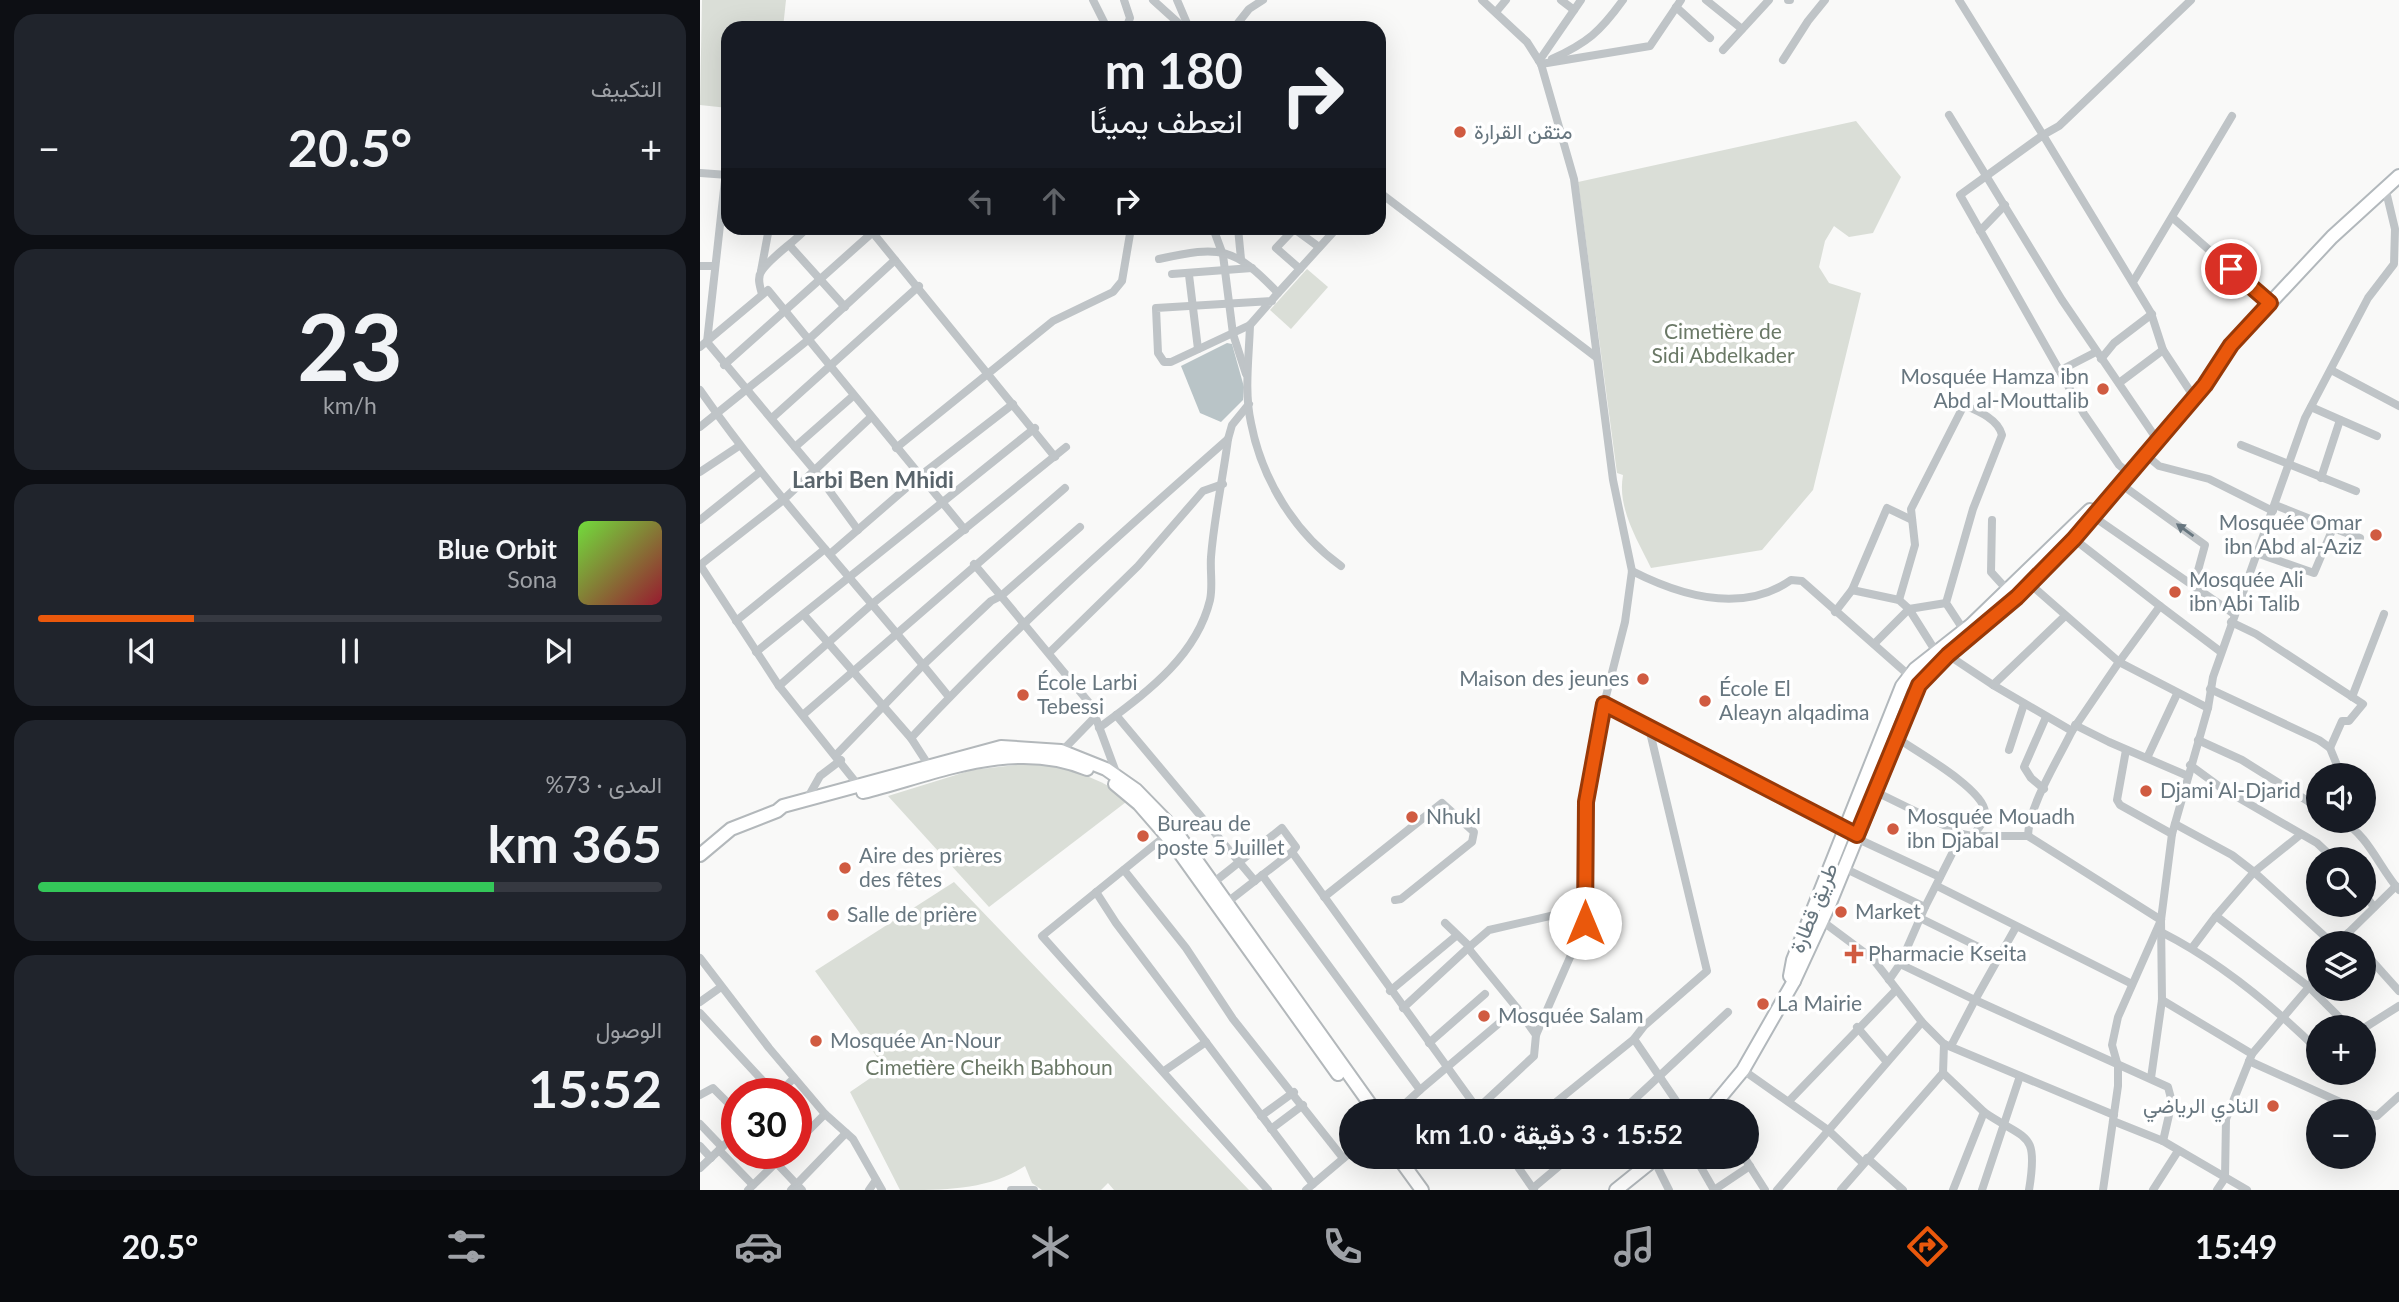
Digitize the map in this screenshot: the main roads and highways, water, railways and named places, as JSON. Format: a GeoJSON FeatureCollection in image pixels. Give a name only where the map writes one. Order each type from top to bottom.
{"type":"FeatureCollection","features":[{"type":"Feature","properties":{"kind":"main road","name":"طريق قطارة"},"geometry":{"type":"LineString","coordinates":[[2013,594],[2030,584],[2094,517],[2231,345],[2332,237],[2399,176]]}},
{"type":"Feature","properties":{"kind":"main road","name":"طريق قطارة"},"geometry":{"type":"LineString","coordinates":[[1721,1099],[1743,1070],[1794,981],[1822,921],[1844,867],[1891,712],[1915,680],[2013,594],[2094,506],[2147,455],[2156,438]]}},
{"type":"Feature","properties":{"kind":"main road","name":"طريق قطارة"},"geometry":{"type":"LineString","coordinates":[[1794,981],[1790,976],[1793,960],[1874,791],[1897,738],[1915,680]]}},
{"type":"Feature","properties":{"kind":"main road"},"geometry":{"type":"LineString","coordinates":[[777,811],[785,812],[1002,747],[1060,755],[1117,775],[1146,798],[1357,1099]]}},
{"type":"Feature","properties":{"kind":"main road"},"geometry":{"type":"LineString","coordinates":[[1060,755],[1111,782],[1170,832],[1213,883],[1223,906],[1366,1099]]}},
{"type":"Feature","properties":{"kind":"main road"},"geometry":{"type":"LineString","coordinates":[[700,855],[731,829],[777,811],[783,806],[858,785],[931,770]]}},
{"type":"Feature","properties":{"kind":"main road"},"geometry":{"type":"LineString","coordinates":[[1415,1169],[1422,1190]]}},
{"type":"Feature","properties":{"kind":"main road"},"geometry":{"type":"LineString","coordinates":[[1418,1169],[1431,1190]]}},
{"type":"Feature","properties":{"kind":"main road"},"geometry":{"type":"LineString","coordinates":[[1616,1190],[1642,1169]]}},
{"type":"Feature","properties":{"kind":"place","name":"متقن القرارة"},"geometry":{"type":"Point","coordinates":[1460,132]}},
{"type":"Feature","properties":{"kind":"place","name":"Mosquée Hamza ibn Abd al-Mouttalib"},"geometry":{"type":"Point","coordinates":[2103,389]}},
{"type":"Feature","properties":{"kind":"place","name":"Mosquée Omar ibn Abd al-Aziz"},"geometry":{"type":"Point","coordinates":[2376,535]}},
{"type":"Feature","properties":{"kind":"place","name":"Mosquée Ali ibn Abi Talib"},"geometry":{"type":"Point","coordinates":[2175,592]}},
{"type":"Feature","properties":{"kind":"place","name":"Maison des jeunes"},"geometry":{"type":"Point","coordinates":[1643,679]}},
{"type":"Feature","properties":{"kind":"place","name":"École Larbi Tebessi"},"geometry":{"type":"Point","coordinates":[1023,695]}},
{"type":"Feature","properties":{"kind":"place","name":"École El Aleayn alqadima"},"geometry":{"type":"Point","coordinates":[1705,701]}},
{"type":"Feature","properties":{"kind":"place","name":"Djami Al-Djarid"},"geometry":{"type":"Point","coordinates":[2146,791]}},
{"type":"Feature","properties":{"kind":"place","name":"Nhukl"},"geometry":{"type":"Point","coordinates":[1412,817]}},
{"type":"Feature","properties":{"kind":"place","name":"Mosquée Mouadh ibn Djabal"},"geometry":{"type":"Point","coordinates":[1893,829]}},
{"type":"Feature","properties":{"kind":"place","name":"Bureau de poste 5 Juillet"},"geometry":{"type":"Point","coordinates":[1143,836]}},
{"type":"Feature","properties":{"kind":"place","name":"Aire des prières des fêtes"},"geometry":{"type":"Point","coordinates":[845,868]}},
{"type":"Feature","properties":{"kind":"place","name":"Market"},"geometry":{"type":"Point","coordinates":[1841,912]}},
{"type":"Feature","properties":{"kind":"place","name":"Salle de prière"},"geometry":{"type":"Point","coordinates":[833,915]}},
{"type":"Feature","properties":{"kind":"place","name":"Pharmacie Kseita"},"geometry":{"type":"Point","coordinates":[1854,954]}},
{"type":"Feature","properties":{"kind":"place","name":"La Mairie"},"geometry":{"type":"Point","coordinates":[1763,1004]}},
{"type":"Feature","properties":{"kind":"place","name":"Mosquée Salam"},"geometry":{"type":"Point","coordinates":[1484,1016]}},
{"type":"Feature","properties":{"kind":"place","name":"Mosquée An-Nour"},"geometry":{"type":"Point","coordinates":[816,1041]}},
{"type":"Feature","properties":{"kind":"place","name":"النادي الرياضي"},"geometry":{"type":"Point","coordinates":[2273,1106]}},
{"type":"Feature","properties":{"kind":"district","name":"Larbi Ben Mhidi"},"geometry":{"type":"Point","coordinates":[873,480]}},
{"type":"Feature","properties":{"kind":"park label","name":"Cimetière de Sidi Abdelkader"},"geometry":{"type":"Point","coordinates":[1723,344]}},
{"type":"Feature","properties":{"kind":"park label","name":"Cimetière Cheikh Babhoun"},"geometry":{"type":"Point","coordinates":[989,1068]}}]}
